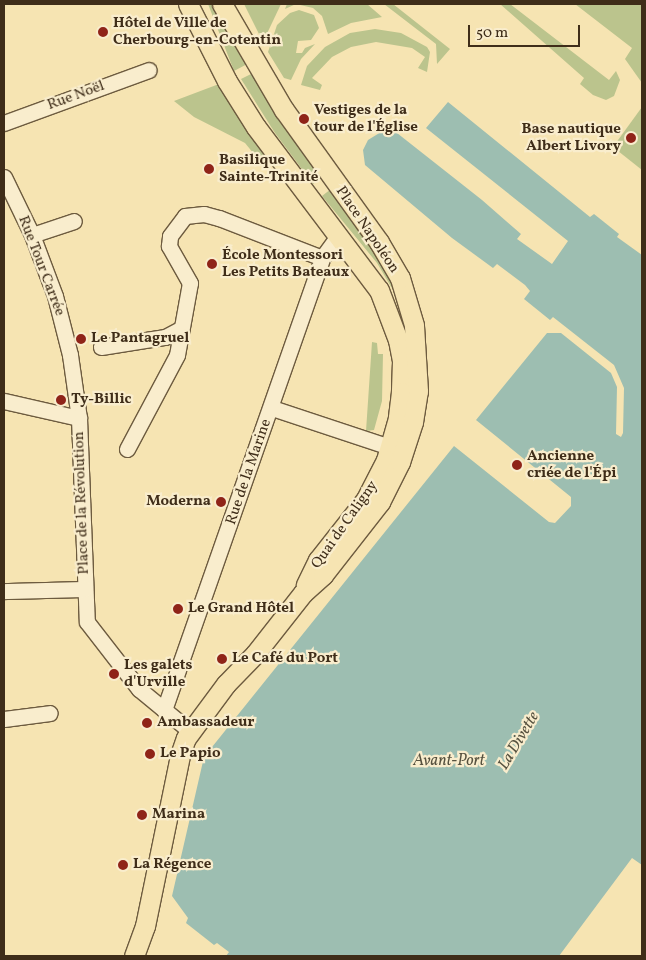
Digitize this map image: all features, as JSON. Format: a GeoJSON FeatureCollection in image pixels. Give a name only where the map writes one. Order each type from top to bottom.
{"type":"FeatureCollection","features":[{"type":"Feature","properties":{"kind":"main road","name":"Place Napoléon"},"geometry":{"type":"LineString","coordinates":[[188,4],[210,50],[256,127],[338,236]]}},
{"type":"Feature","properties":{"kind":"main road","name":"Place Napoléon"},"geometry":{"type":"LineString","coordinates":[[222,4],[284,110],[379,242],[400,278]]}},
{"type":"Feature","properties":{"kind":"main road","name":"Quai de Caligny"},"geometry":{"type":"LineString","coordinates":[[303,593],[318,560],[354,515],[378,480],[390,447],[401,392],[402,361],[398,340],[379,290],[338,236]]}},
{"type":"Feature","properties":{"kind":"main road","name":"Quai de Caligny"},"geometry":{"type":"LineString","coordinates":[[145,926],[180,755],[190,731],[303,593],[324,575],[380,502],[400,462],[413,422],[419,365],[413,317],[400,278]]}},
{"type":"Feature","properties":{"kind":"main road"},"geometry":{"type":"LineString","coordinates":[[145,926],[148,956],[136,956],[145,926]]}},
{"type":"Feature","properties":{"kind":"street","name":"Rue Noël"},"geometry":{"type":"LineString","coordinates":[[4,123],[149,70]]}},
{"type":"Feature","properties":{"kind":"street","name":"Rue Tour Carrée"},"geometry":{"type":"LineString","coordinates":[[4,177],[32,235],[55,296],[68,347],[79,418]]}},
{"type":"Feature","properties":{"kind":"street"},"geometry":{"type":"LineString","coordinates":[[127,449],[177,355],[180,329],[186,318],[190,283],[169,246],[170,236],[185,216],[204,214],[322,258]]}},
{"type":"Feature","properties":{"kind":"street"},"geometry":{"type":"LineString","coordinates":[[32,235],[74,221]]}},
{"type":"Feature","properties":{"kind":"street","name":"Rue de la Marine"},"geometry":{"type":"LineString","coordinates":[[164,710],[272,408],[322,258],[338,236]]}},
{"type":"Feature","properties":{"kind":"street"},"geometry":{"type":"LineString","coordinates":[[101,347],[165,338],[180,329]]}},
{"type":"Feature","properties":{"kind":"street"},"geometry":{"type":"LineString","coordinates":[[4,401],[79,418]]}},
{"type":"Feature","properties":{"kind":"street"},"geometry":{"type":"LineString","coordinates":[[272,408],[390,447]]}},
{"type":"Feature","properties":{"kind":"street","name":"Place de la Révolution"},"geometry":{"type":"LineString","coordinates":[[79,418],[85,589],[89,625],[151,700],[190,731]]}},
{"type":"Feature","properties":{"kind":"street"},"geometry":{"type":"LineString","coordinates":[[4,590],[85,589]]}},
{"type":"Feature","properties":{"kind":"street"},"geometry":{"type":"LineString","coordinates":[[4,719],[50,713]]}},
{"type":"Feature","properties":{"kind":"green space"},"geometry":{"type":"Polygon","coordinates":[[[208,4],[214,4],[251,62],[234,71],[208,4]]]}},
{"type":"Feature","properties":{"kind":"green space"},"geometry":{"type":"Polygon","coordinates":[[[244,4],[281,4],[263,42],[244,4]]]}},
{"type":"Feature","properties":{"kind":"green space"},"geometry":{"type":"Polygon","coordinates":[[[287,4],[296,4],[285,9],[287,4]]]}},
{"type":"Feature","properties":{"kind":"green space"},"geometry":{"type":"Polygon","coordinates":[[[296,4],[367,4],[382,17],[351,23],[328,34],[322,16],[313,8],[296,4]]]}},
{"type":"Feature","properties":{"kind":"green space"},"geometry":{"type":"Polygon","coordinates":[[[384,4],[393,4],[450,49],[437,64],[436,44],[384,4]]]}},
{"type":"Feature","properties":{"kind":"green space"},"geometry":{"type":"Polygon","coordinates":[[[500,4],[510,4],[609,80],[616,71],[620,80],[614,96],[606,100],[593,95],[580,84],[584,78],[500,4]]]}},
{"type":"Feature","properties":{"kind":"green space"},"geometry":{"type":"Polygon","coordinates":[[[575,4],[642,4],[642,83],[625,59],[632,48],[575,4]]]}},
{"type":"Feature","properties":{"kind":"green space"},"geometry":{"type":"Polygon","coordinates":[[[299,10],[314,15],[319,28],[311,40],[298,41],[296,53],[302,53],[305,48],[315,44],[301,59],[291,80],[284,78],[268,52],[277,25],[290,13],[299,10]]]}},
{"type":"Feature","properties":{"kind":"green space"},"geometry":{"type":"Polygon","coordinates":[[[375,29],[401,33],[427,47],[430,52],[427,72],[418,68],[425,57],[412,48],[376,42],[351,47],[332,57],[312,78],[322,85],[320,90],[301,85],[307,66],[325,47],[350,33],[375,29]]]}},
{"type":"Feature","properties":{"kind":"green space"},"geometry":{"type":"Polygon","coordinates":[[[255,72],[323,177],[313,184],[275,133],[241,79],[255,72]]]}},
{"type":"Feature","properties":{"kind":"green space"},"geometry":{"type":"Polygon","coordinates":[[[219,84],[271,165],[268,171],[245,143],[194,117],[174,101],[219,84]]]}},
{"type":"Feature","properties":{"kind":"green space","name":"Base nautique Albert Livory"},"geometry":{"type":"Polygon","coordinates":[[[642,107],[642,170],[613,147],[642,107]]]}},
{"type":"Feature","properties":{"kind":"green space"},"geometry":{"type":"Polygon","coordinates":[[[331,189],[381,256],[398,288],[396,295],[377,263],[322,196],[331,189]]]}},
{"type":"Feature","properties":{"kind":"green space"},"geometry":{"type":"Polygon","coordinates":[[[372,342],[377,343],[378,354],[383,354],[382,401],[374,430],[366,431],[372,342]]]}},
{"type":"Feature","properties":{"kind":"water","name":"Avant-Port"},"geometry":{"type":"Polygon","coordinates":[[[448,102],[590,217],[594,214],[619,234],[617,237],[642,255],[642,865],[632,858],[559,956],[226,956],[229,952],[217,943],[214,945],[186,923],[188,918],[172,896],[204,757],[454,446],[549,522],[555,523],[571,506],[571,497],[476,420],[547,333],[561,333],[611,373],[617,387],[616,434],[621,437],[623,433],[624,388],[614,365],[553,317],[550,320],[524,299],[530,291],[525,285],[497,264],[493,268],[452,238],[365,165],[363,150],[368,140],[381,132],[397,133],[482,200],[521,234],[517,239],[552,264],[568,241],[426,128],[448,102]]]}},
{"type":"Feature","properties":{"kind":"place","name":"Hôtel de Ville de Cherbourg-en-Cotentin"},"geometry":{"type":"Point","coordinates":[103,32]}},
{"type":"Feature","properties":{"kind":"place","name":"Vestiges de la tour de l'Église"},"geometry":{"type":"Point","coordinates":[304,119]}},
{"type":"Feature","properties":{"kind":"place","name":"Base nautique Albert Livory"},"geometry":{"type":"Point","coordinates":[631,138]}},
{"type":"Feature","properties":{"kind":"place","name":"Basilique Sainte-Trinité"},"geometry":{"type":"Point","coordinates":[209,169]}},
{"type":"Feature","properties":{"kind":"place","name":"École Montessori Les Petits Bateaux"},"geometry":{"type":"Point","coordinates":[212,264]}},
{"type":"Feature","properties":{"kind":"place","name":"Le Pantagruel"},"geometry":{"type":"Point","coordinates":[81,339]}},
{"type":"Feature","properties":{"kind":"place","name":"Ty-Billic"},"geometry":{"type":"Point","coordinates":[61,400]}},
{"type":"Feature","properties":{"kind":"place","name":"Ancienne criée de l'Épi"},"geometry":{"type":"Point","coordinates":[517,465]}},
{"type":"Feature","properties":{"kind":"place","name":"Moderna"},"geometry":{"type":"Point","coordinates":[221,502]}},
{"type":"Feature","properties":{"kind":"place","name":"Le Grand Hôtel"},"geometry":{"type":"Point","coordinates":[178,609]}},
{"type":"Feature","properties":{"kind":"place","name":"Le Café du Port"},"geometry":{"type":"Point","coordinates":[222,659]}},
{"type":"Feature","properties":{"kind":"place","name":"Les galets d'Urville"},"geometry":{"type":"Point","coordinates":[114,674]}},
{"type":"Feature","properties":{"kind":"place","name":"Ambassadeur"},"geometry":{"type":"Point","coordinates":[147,723]}},
{"type":"Feature","properties":{"kind":"place","name":"Le Papio"},"geometry":{"type":"Point","coordinates":[150,754]}},
{"type":"Feature","properties":{"kind":"place","name":"Marina"},"geometry":{"type":"Point","coordinates":[142,815]}},
{"type":"Feature","properties":{"kind":"place","name":"La Régence"},"geometry":{"type":"Point","coordinates":[123,865]}},
{"type":"Feature","properties":{"kind":"water label","name":"La Divette"},"geometry":{"type":"Point","coordinates":[519,741]}}]}
